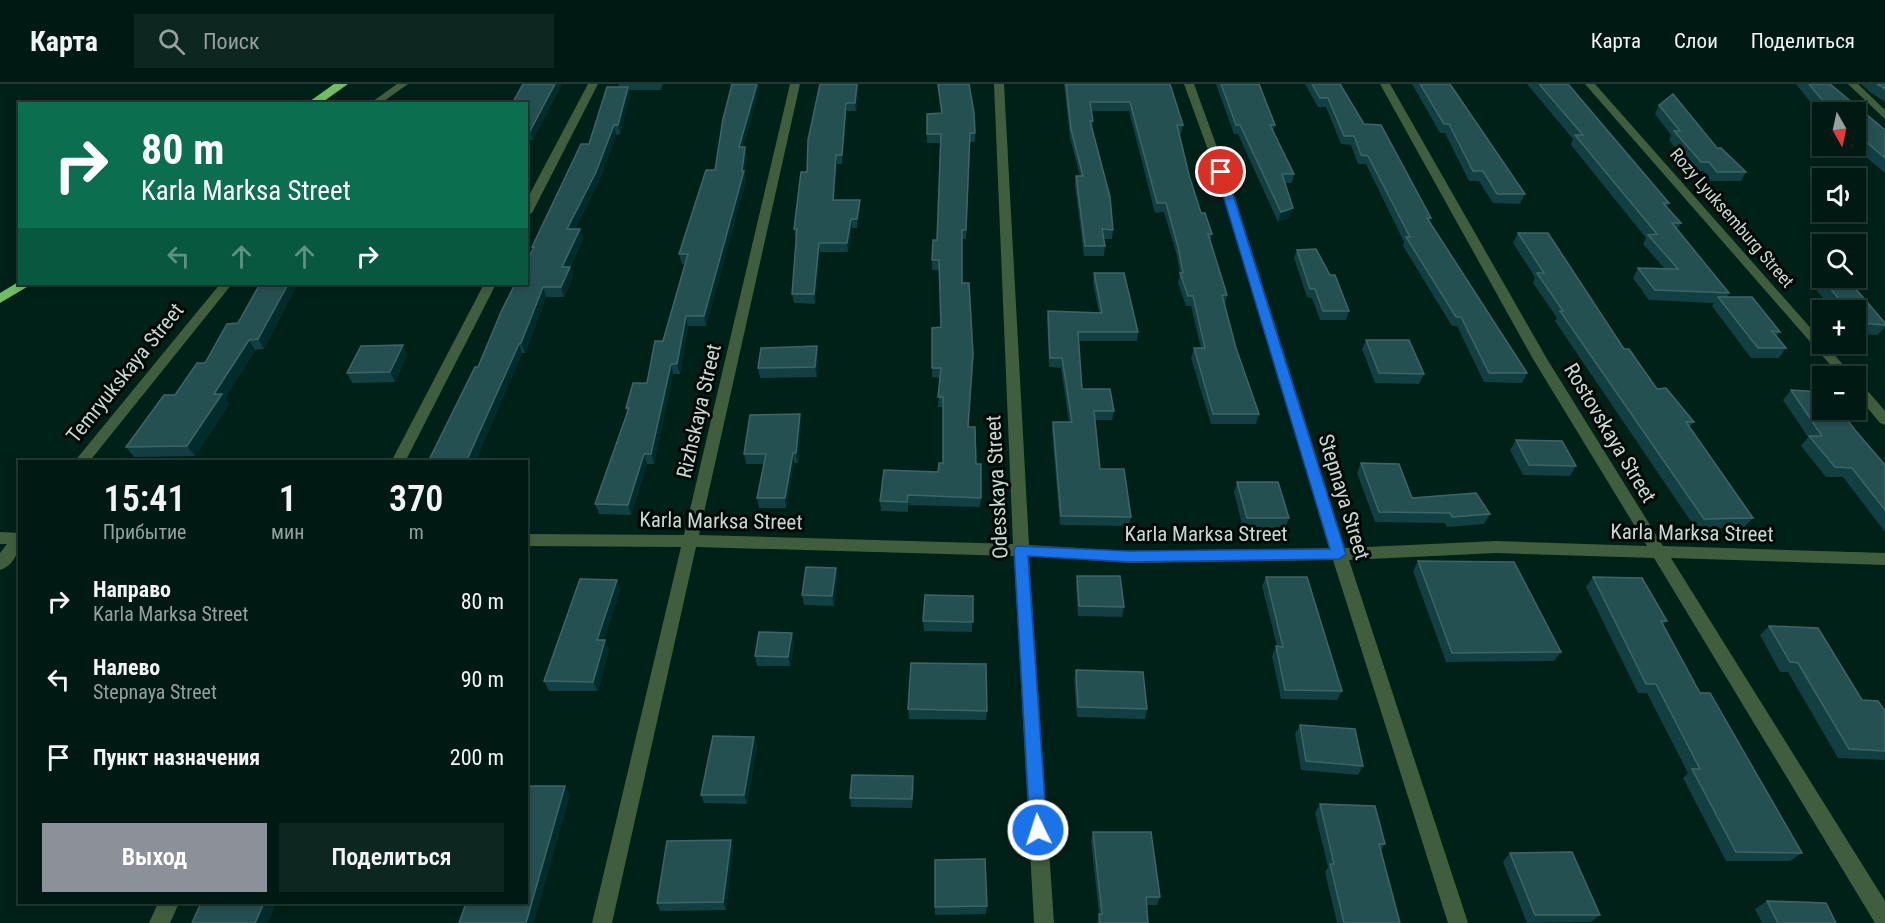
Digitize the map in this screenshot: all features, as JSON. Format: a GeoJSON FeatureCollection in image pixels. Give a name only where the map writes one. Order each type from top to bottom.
{"type":"FeatureCollection","features":[{"type":"Feature","properties":{"kind":"highway"},"geometry":{"type":"LineString","coordinates":[[314,102],[342,84]]}},
{"type":"Feature","properties":{"kind":"highway"},"geometry":{"type":"LineString","coordinates":[[0,299],[23,285]]}},
{"type":"Feature","properties":{"kind":"street"},"geometry":{"type":"LineString","coordinates":[[377,102],[403,84]]}},
{"type":"Feature","properties":{"kind":"street"},"geometry":{"type":"LineString","coordinates":[[528,209],[593,84]]}},
{"type":"Feature","properties":{"kind":"street","name":"Rizhskaya Street"},"geometry":{"type":"LineString","coordinates":[[602,923],[795,84]]}},
{"type":"Feature","properties":{"kind":"street","name":"Odesskaya Street"},"geometry":{"type":"LineString","coordinates":[[999,84],[1021,550],[1044,923]]}},
{"type":"Feature","properties":{"kind":"street","name":"Stepnaya Street"},"geometry":{"type":"LineString","coordinates":[[1189,84],[1229,194],[1339,554],[1458,923]]}},
{"type":"Feature","properties":{"kind":"street","name":"Rostovskaya Street"},"geometry":{"type":"LineString","coordinates":[[1384,84],[1540,359],[1885,920]]}},
{"type":"Feature","properties":{"kind":"street","name":"Rozy Lyuksemburg Street"},"geometry":{"type":"LineString","coordinates":[[1590,84],[1838,366]]}},
{"type":"Feature","properties":{"kind":"street"},"geometry":{"type":"LineString","coordinates":[[1853,84],[1885,116]]}},
{"type":"Feature","properties":{"kind":"street","name":"Temryukskaya Street"},"geometry":{"type":"LineString","coordinates":[[83,460],[225,285]]}},
{"type":"Feature","properties":{"kind":"street"},"geometry":{"type":"LineString","coordinates":[[399,460],[489,285]]}},
{"type":"Feature","properties":{"kind":"street"},"geometry":{"type":"LineString","coordinates":[[1866,398],[1885,420]]}},
{"type":"Feature","properties":{"kind":"street"},"geometry":{"type":"LineString","coordinates":[[0,538],[18,539]]}},
{"type":"Feature","properties":{"kind":"street","name":"Karla Marksa Street"},"geometry":{"type":"LineString","coordinates":[[528,540],[691,541],[1021,550],[1129,557],[1339,554],[1496,547],[1885,560]]}},
{"type":"Feature","properties":{"kind":"street"},"geometry":{"type":"LineString","coordinates":[[0,564],[18,542]]}},
{"type":"Feature","properties":{"kind":"street"},"geometry":{"type":"LineString","coordinates":[[159,923],[168,904]]}},
{"type":"Feature","properties":{"kind":"building"},"geometry":{"type":"Polygon","coordinates":[[[523,84],[555,84],[530,131],[528,131],[528,102],[513,102],[523,84]]]}},
{"type":"Feature","properties":{"kind":"building"},"geometry":{"type":"Polygon","coordinates":[[[732,84],[757,84],[739,147],[745,147],[742,171],[744,171],[704,316],[686,316],[677,364],[671,364],[651,454],[644,454],[628,505],[595,504],[629,408],[626,408],[633,383],[647,383],[655,341],[663,341],[688,254],[679,254],[706,170],[715,170],[723,119],[732,84]]]}},
{"type":"Feature","properties":{"kind":"building"},"geometry":{"type":"Polygon","coordinates":[[[820,84],[857,84],[855,103],[846,103],[842,155],[836,155],[833,200],[860,200],[857,219],[851,219],[847,243],[819,243],[814,294],[792,294],[797,229],[794,229],[801,172],[807,172],[808,140],[820,84]]]}},
{"type":"Feature","properties":{"kind":"building"},"geometry":{"type":"Polygon","coordinates":[[[938,84],[969,84],[974,113],[975,133],[970,133],[966,230],[962,230],[962,283],[969,283],[973,354],[968,427],[975,427],[976,464],[981,464],[981,498],[908,495],[907,502],[880,501],[884,470],[938,472],[939,463],[943,463],[943,397],[938,397],[941,368],[932,368],[932,328],[941,327],[939,260],[932,260],[933,240],[937,240],[941,134],[927,134],[927,114],[942,113],[938,84]]]}},
{"type":"Feature","properties":{"kind":"building"},"geometry":{"type":"Polygon","coordinates":[[[1066,84],[1170,84],[1183,125],[1177,125],[1189,175],[1201,213],[1205,213],[1212,234],[1208,234],[1227,295],[1222,295],[1236,348],[1259,414],[1213,414],[1194,348],[1205,348],[1193,296],[1188,296],[1180,273],[1183,273],[1178,247],[1166,203],[1157,203],[1130,102],[1090,102],[1093,121],[1090,121],[1110,197],[1113,230],[1102,229],[1105,246],[1085,246],[1076,176],[1083,176],[1071,129],[1066,84]]]}},
{"type":"Feature","properties":{"kind":"building"},"geometry":{"type":"Polygon","coordinates":[[[1221,84],[1259,84],[1275,125],[1270,125],[1294,174],[1282,174],[1293,208],[1281,212],[1240,125],[1236,125],[1221,84]]]}},
{"type":"Feature","properties":{"kind":"building"},"geometry":{"type":"Polygon","coordinates":[[[1312,84],[1340,84],[1364,124],[1381,125],[1431,218],[1427,218],[1527,373],[1489,373],[1461,317],[1456,317],[1406,237],[1410,237],[1368,156],[1361,155],[1354,136],[1344,136],[1328,98],[1320,98],[1312,84]]]}},
{"type":"Feature","properties":{"kind":"building"},"geometry":{"type":"Polygon","coordinates":[[[1420,84],[1450,84],[1525,194],[1497,194],[1483,171],[1473,171],[1449,124],[1444,124],[1420,84]]]}},
{"type":"Feature","properties":{"kind":"building"},"geometry":{"type":"Polygon","coordinates":[[[1539,84],[1568,84],[1669,203],[1663,203],[1681,223],[1672,223],[1729,293],[1655,290],[1638,268],[1678,269],[1648,235],[1657,234],[1575,135],[1583,135],[1539,84]]]}},
{"type":"Feature","properties":{"kind":"building"},"geometry":{"type":"Polygon","coordinates":[[[1809,84],[1830,84],[1852,102],[1824,102],[1809,84]]]}},
{"type":"Feature","properties":{"kind":"building"},"geometry":{"type":"Polygon","coordinates":[[[607,87],[628,87],[618,125],[614,125],[596,172],[567,229],[580,229],[562,267],[570,267],[561,287],[543,287],[521,343],[467,460],[429,460],[475,367],[478,367],[514,285],[528,285],[528,258],[534,247],[532,247],[581,144],[589,144],[607,87]]]}},
{"type":"Feature","properties":{"kind":"building"},"geometry":{"type":"Polygon","coordinates":[[[1673,94],[1717,148],[1721,148],[1746,172],[1717,172],[1709,162],[1701,162],[1674,131],[1680,131],[1659,105],[1673,94]]]}},
{"type":"Feature","properties":{"kind":"building"},"geometry":{"type":"Polygon","coordinates":[[[1866,114],[1885,130],[1885,158],[1866,142],[1866,114]]]}},
{"type":"Feature","properties":{"kind":"building"},"geometry":{"type":"Polygon","coordinates":[[[1518,233],[1548,233],[1624,349],[1629,349],[1657,389],[1666,388],[1694,422],[1686,422],[1753,518],[1704,519],[1560,311],[1563,311],[1537,273],[1544,273],[1518,233]]]}},
{"type":"Feature","properties":{"kind":"building"},"geometry":{"type":"Polygon","coordinates":[[[1316,249],[1330,275],[1335,275],[1349,311],[1323,311],[1315,289],[1310,289],[1297,250],[1316,249]]]}},
{"type":"Feature","properties":{"kind":"building"},"geometry":{"type":"Polygon","coordinates":[[[1094,273],[1124,273],[1138,332],[1078,332],[1082,389],[1110,389],[1114,411],[1094,411],[1100,469],[1124,469],[1131,517],[1061,516],[1053,422],[1072,422],[1062,358],[1050,358],[1048,311],[1102,313],[1094,273]]]}},
{"type":"Feature","properties":{"kind":"building"},"geometry":{"type":"Polygon","coordinates":[[[259,285],[287,285],[258,339],[249,340],[214,394],[222,394],[187,446],[126,447],[164,395],[175,395],[197,363],[205,363],[227,324],[238,323],[259,285]]]}},
{"type":"Feature","properties":{"kind":"building"},"geometry":{"type":"Polygon","coordinates":[[[1830,288],[1855,288],[1865,300],[1840,300],[1830,288]]]}},
{"type":"Feature","properties":{"kind":"building"},"geometry":{"type":"Polygon","coordinates":[[[1718,297],[1752,297],[1780,332],[1772,331],[1786,348],[1758,348],[1718,297]]]}},
{"type":"Feature","properties":{"kind":"building"},"geometry":{"type":"Polygon","coordinates":[[[1866,301],[1885,323],[1885,325],[1866,324],[1866,301]]]}},
{"type":"Feature","properties":{"kind":"building"},"geometry":{"type":"Polygon","coordinates":[[[1366,340],[1409,340],[1424,374],[1379,373],[1366,340]]]}},
{"type":"Feature","properties":{"kind":"building"},"geometry":{"type":"Polygon","coordinates":[[[403,345],[390,372],[347,373],[361,346],[403,345]]]}},
{"type":"Feature","properties":{"kind":"building"},"geometry":{"type":"Polygon","coordinates":[[[817,346],[815,367],[758,368],[761,348],[817,346]]]}},
{"type":"Feature","properties":{"kind":"building"},"geometry":{"type":"Polygon","coordinates":[[[1791,390],[1812,391],[1812,420],[1848,420],[1885,465],[1885,510],[1852,468],[1835,467],[1809,436],[1822,436],[1791,390]]]}},
{"type":"Feature","properties":{"kind":"building"},"geometry":{"type":"Polygon","coordinates":[[[800,414],[796,453],[793,453],[785,498],[757,498],[766,454],[744,454],[750,415],[800,414]]]}},
{"type":"Feature","properties":{"kind":"building"},"geometry":{"type":"Polygon","coordinates":[[[1516,440],[1562,441],[1576,466],[1529,465],[1516,440]]]}},
{"type":"Feature","properties":{"kind":"building"},"geometry":{"type":"Polygon","coordinates":[[[1361,463],[1399,464],[1412,498],[1476,493],[1490,514],[1452,517],[1450,513],[1379,512],[1361,463]]]}},
{"type":"Feature","properties":{"kind":"building"},"geometry":{"type":"Polygon","coordinates":[[[1237,482],[1278,482],[1289,518],[1247,518],[1237,482]]]}},
{"type":"Feature","properties":{"kind":"building"},"geometry":{"type":"Polygon","coordinates":[[[1418,561],[1514,562],[1561,652],[1452,653],[1418,561]]]}},
{"type":"Feature","properties":{"kind":"building"},"geometry":{"type":"Polygon","coordinates":[[[806,567],[836,568],[832,596],[802,595],[806,567]]]}},
{"type":"Feature","properties":{"kind":"building"},"geometry":{"type":"Polygon","coordinates":[[[1077,576],[1120,576],[1124,607],[1079,606],[1077,576]]]}},
{"type":"Feature","properties":{"kind":"building"},"geometry":{"type":"Polygon","coordinates":[[[1266,577],[1307,577],[1342,691],[1285,690],[1276,646],[1283,647],[1266,577]]]}},
{"type":"Feature","properties":{"kind":"building"},"geometry":{"type":"Polygon","coordinates":[[[1593,577],[1642,578],[1667,621],[1661,621],[1700,693],[1710,693],[1802,853],[1736,852],[1692,769],[1700,769],[1656,684],[1646,684],[1593,577]]]}},
{"type":"Feature","properties":{"kind":"building"},"geometry":{"type":"Polygon","coordinates":[[[580,579],[617,580],[597,640],[605,640],[593,682],[544,681],[580,579]]]}},
{"type":"Feature","properties":{"kind":"building"},"geometry":{"type":"Polygon","coordinates":[[[925,595],[973,596],[973,622],[923,621],[925,595]]]}},
{"type":"Feature","properties":{"kind":"building"},"geometry":{"type":"Polygon","coordinates":[[[1769,626],[1818,628],[1862,700],[1878,701],[1885,711],[1885,751],[1849,749],[1798,663],[1790,662],[1769,626]]]}},
{"type":"Feature","properties":{"kind":"building"},"geometry":{"type":"Polygon","coordinates":[[[759,632],[792,633],[788,657],[755,656],[759,632]]]}},
{"type":"Feature","properties":{"kind":"building"},"geometry":{"type":"Polygon","coordinates":[[[911,663],[986,664],[987,711],[908,709],[911,663]]]}},
{"type":"Feature","properties":{"kind":"building"},"geometry":{"type":"Polygon","coordinates":[[[1076,670],[1143,672],[1147,709],[1078,707],[1076,670]]]}},
{"type":"Feature","properties":{"kind":"building"},"geometry":{"type":"Polygon","coordinates":[[[1300,725],[1355,729],[1363,766],[1306,761],[1300,725]]]}},
{"type":"Feature","properties":{"kind":"building"},"geometry":{"type":"Polygon","coordinates":[[[713,736],[754,737],[744,795],[701,795],[713,736]]]}},
{"type":"Feature","properties":{"kind":"building"},"geometry":{"type":"Polygon","coordinates":[[[852,775],[913,776],[912,799],[850,798],[852,775]]]}},
{"type":"Feature","properties":{"kind":"building"},"geometry":{"type":"Polygon","coordinates":[[[528,786],[565,786],[526,923],[459,923],[466,904],[528,904],[528,786]]]}},
{"type":"Feature","properties":{"kind":"building"},"geometry":{"type":"Polygon","coordinates":[[[1320,804],[1375,806],[1385,844],[1379,844],[1400,923],[1344,923],[1330,864],[1334,864],[1320,804]]]}},
{"type":"Feature","properties":{"kind":"building"},"geometry":{"type":"Polygon","coordinates":[[[1093,832],[1151,832],[1160,897],[1146,897],[1148,923],[1100,923],[1099,914],[1102,914],[1093,832]]]}},
{"type":"Feature","properties":{"kind":"building"},"geometry":{"type":"Polygon","coordinates":[[[731,840],[723,902],[657,903],[667,841],[731,840]]]}},
{"type":"Feature","properties":{"kind":"building"},"geometry":{"type":"Polygon","coordinates":[[[1572,852],[1600,915],[1535,915],[1510,853],[1572,852]]]}},
{"type":"Feature","properties":{"kind":"building"},"geometry":{"type":"Polygon","coordinates":[[[985,859],[987,906],[935,907],[935,860],[985,859]]]}},
{"type":"Feature","properties":{"kind":"building"},"geometry":{"type":"Polygon","coordinates":[[[1767,901],[1826,903],[1836,923],[1778,923],[1767,901]]]}},
{"type":"Feature","properties":{"kind":"building"},"geometry":{"type":"Polygon","coordinates":[[[201,904],[264,904],[255,923],[192,923],[201,904]]]}},
{"type":"Feature","properties":{"kind":"route"},"geometry":{"type":"LineString","coordinates":[[1038,830],[1021,550],[1129,557],[1339,554],[1221,172]]}}]}
